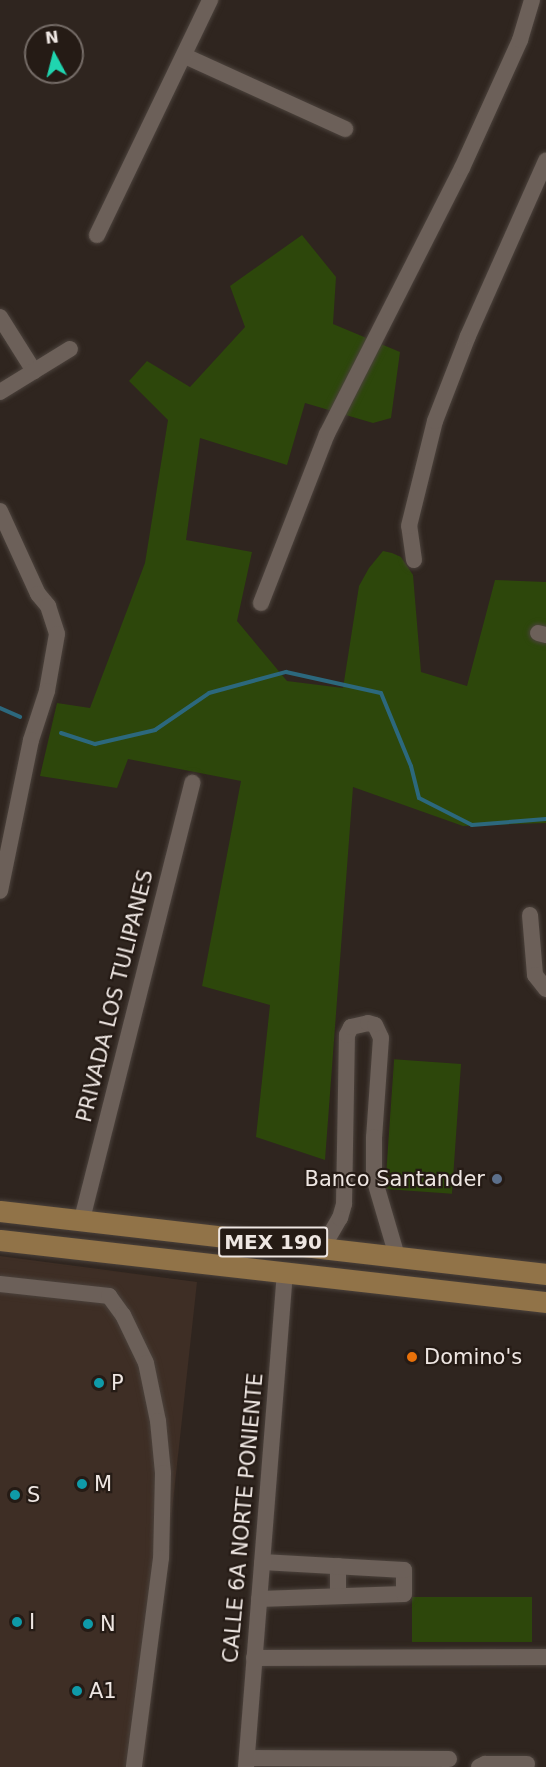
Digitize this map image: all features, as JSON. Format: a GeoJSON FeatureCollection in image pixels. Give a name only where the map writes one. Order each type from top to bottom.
{"type":"FeatureCollection","features":[{"type":"Feature","properties":{"kind":"main road","name":"MEX 190"},"geometry":{"type":"LineString","coordinates":[[0,1210],[546,1274]]}},
{"type":"Feature","properties":{"kind":"main road","name":"MEX 190"},"geometry":{"type":"LineString","coordinates":[[0,1240],[546,1302]]}},
{"type":"Feature","properties":{"kind":"street"},"geometry":{"type":"LineString","coordinates":[[97,235],[210,0]]}},
{"type":"Feature","properties":{"kind":"street"},"geometry":{"type":"LineString","coordinates":[[261,603],[327,434],[462,168],[520,40],[532,0]]}},
{"type":"Feature","properties":{"kind":"street"},"geometry":{"type":"LineString","coordinates":[[185,56],[345,129]]}},
{"type":"Feature","properties":{"kind":"street"},"geometry":{"type":"LineString","coordinates":[[414,560],[409,526],[435,421],[468,336],[546,161]]}},
{"type":"Feature","properties":{"kind":"street"},"geometry":{"type":"LineString","coordinates":[[0,317],[34,371]]}},
{"type":"Feature","properties":{"kind":"street"},"geometry":{"type":"LineString","coordinates":[[0,392],[70,349]]}},
{"type":"Feature","properties":{"kind":"street"},"geometry":{"type":"LineString","coordinates":[[0,511],[36,588],[48,606],[57,634],[47,691],[32,740],[0,891]]}},
{"type":"Feature","properties":{"kind":"street","name":"PRIVADA LOS TULIPANES"},"geometry":{"type":"LineString","coordinates":[[82,1219],[192,783]]}},
{"type":"Feature","properties":{"kind":"street"},"geometry":{"type":"LineString","coordinates":[[530,915],[535,975],[546,989]]}},
{"type":"Feature","properties":{"kind":"street"},"geometry":{"type":"LineString","coordinates":[[323,1247],[340,1218],[344,1204],[347,1035],[351,1027],[368,1023],[375,1025],[381,1038],[374,1137],[374,1178],[397,1256]]}},
{"type":"Feature","properties":{"kind":"street","name":"CALLE 6A NORTE PONIENTE"},"geometry":{"type":"LineString","coordinates":[[247,1762],[285,1273]]}},
{"type":"Feature","properties":{"kind":"street"},"geometry":{"type":"LineString","coordinates":[[0,1284],[109,1296],[123,1315],[146,1363],[158,1421],[163,1473],[161,1558],[134,1767]]}},
{"type":"Feature","properties":{"kind":"street"},"geometry":{"type":"LineString","coordinates":[[259,1599],[404,1594],[404,1570],[262,1562]]}},
{"type":"Feature","properties":{"kind":"street"},"geometry":{"type":"LineString","coordinates":[[338,1566],[338,1596]]}},
{"type":"Feature","properties":{"kind":"street"},"geometry":{"type":"LineString","coordinates":[[254,1658],[546,1657]]}},
{"type":"Feature","properties":{"kind":"street"},"geometry":{"type":"LineString","coordinates":[[247,1762],[449,1759]]}},
{"type":"Feature","properties":{"kind":"street"},"geometry":{"type":"LineString","coordinates":[[479,1767],[485,1764],[527,1764]]}},
{"type":"Feature","properties":{"kind":"shaded area"},"geometry":{"type":"Polygon","coordinates":[[[0,1256],[197,1282],[144,1767],[0,1767],[0,1256]]]}},
{"type":"Feature","properties":{"kind":"green space"},"geometry":{"type":"Polygon","coordinates":[[[302,235],[336,277],[333,324],[400,352],[391,418],[373,423],[305,403],[287,465],[200,438],[186,540],[252,552],[237,621],[287,681],[343,688],[359,586],[369,568],[383,551],[392,553],[401,557],[413,575],[421,672],[467,686],[495,580],[546,582],[546,823],[463,826],[353,787],[325,1160],[256,1137],[270,1005],[202,986],[241,781],[128,759],[117,788],[40,776],[57,703],[90,708],[145,563],[168,420],[129,381],[147,361],[190,387],[245,327],[230,286],[302,235]]]}},
{"type":"Feature","properties":{"kind":"green space"},"geometry":{"type":"Polygon","coordinates":[[[394,1059],[461,1064],[452,1194],[385,1189],[394,1059]]]}},
{"type":"Feature","properties":{"kind":"green space"},"geometry":{"type":"Polygon","coordinates":[[[412,1597],[532,1597],[532,1642],[412,1642],[412,1597]]]}},
{"type":"Feature","properties":{"kind":"waterway"},"geometry":{"type":"LineString","coordinates":[[61,733],[95,744],[155,730],[209,693],[286,672],[381,693],[411,766],[419,798],[472,825],[546,819]]}},
{"type":"Feature","properties":{"kind":"waterway"},"geometry":{"type":"LineString","coordinates":[[0,708],[20,717]]}},
{"type":"Feature","properties":{"kind":"place","name":"Banco Santander"},"geometry":{"type":"Point","coordinates":[497,1179]}},
{"type":"Feature","properties":{"kind":"place","name":"Domino's"},"geometry":{"type":"Point","coordinates":[412,1357]}},
{"type":"Feature","properties":{"kind":"place","name":"P"},"geometry":{"type":"Point","coordinates":[99,1383]}},
{"type":"Feature","properties":{"kind":"place","name":"M"},"geometry":{"type":"Point","coordinates":[82,1484]}},
{"type":"Feature","properties":{"kind":"place","name":"S"},"geometry":{"type":"Point","coordinates":[15,1495]}},
{"type":"Feature","properties":{"kind":"place","name":"I"},"geometry":{"type":"Point","coordinates":[17,1622]}},
{"type":"Feature","properties":{"kind":"place","name":"N"},"geometry":{"type":"Point","coordinates":[88,1624]}},
{"type":"Feature","properties":{"kind":"place","name":"A1"},"geometry":{"type":"Point","coordinates":[77,1691]}}]}
